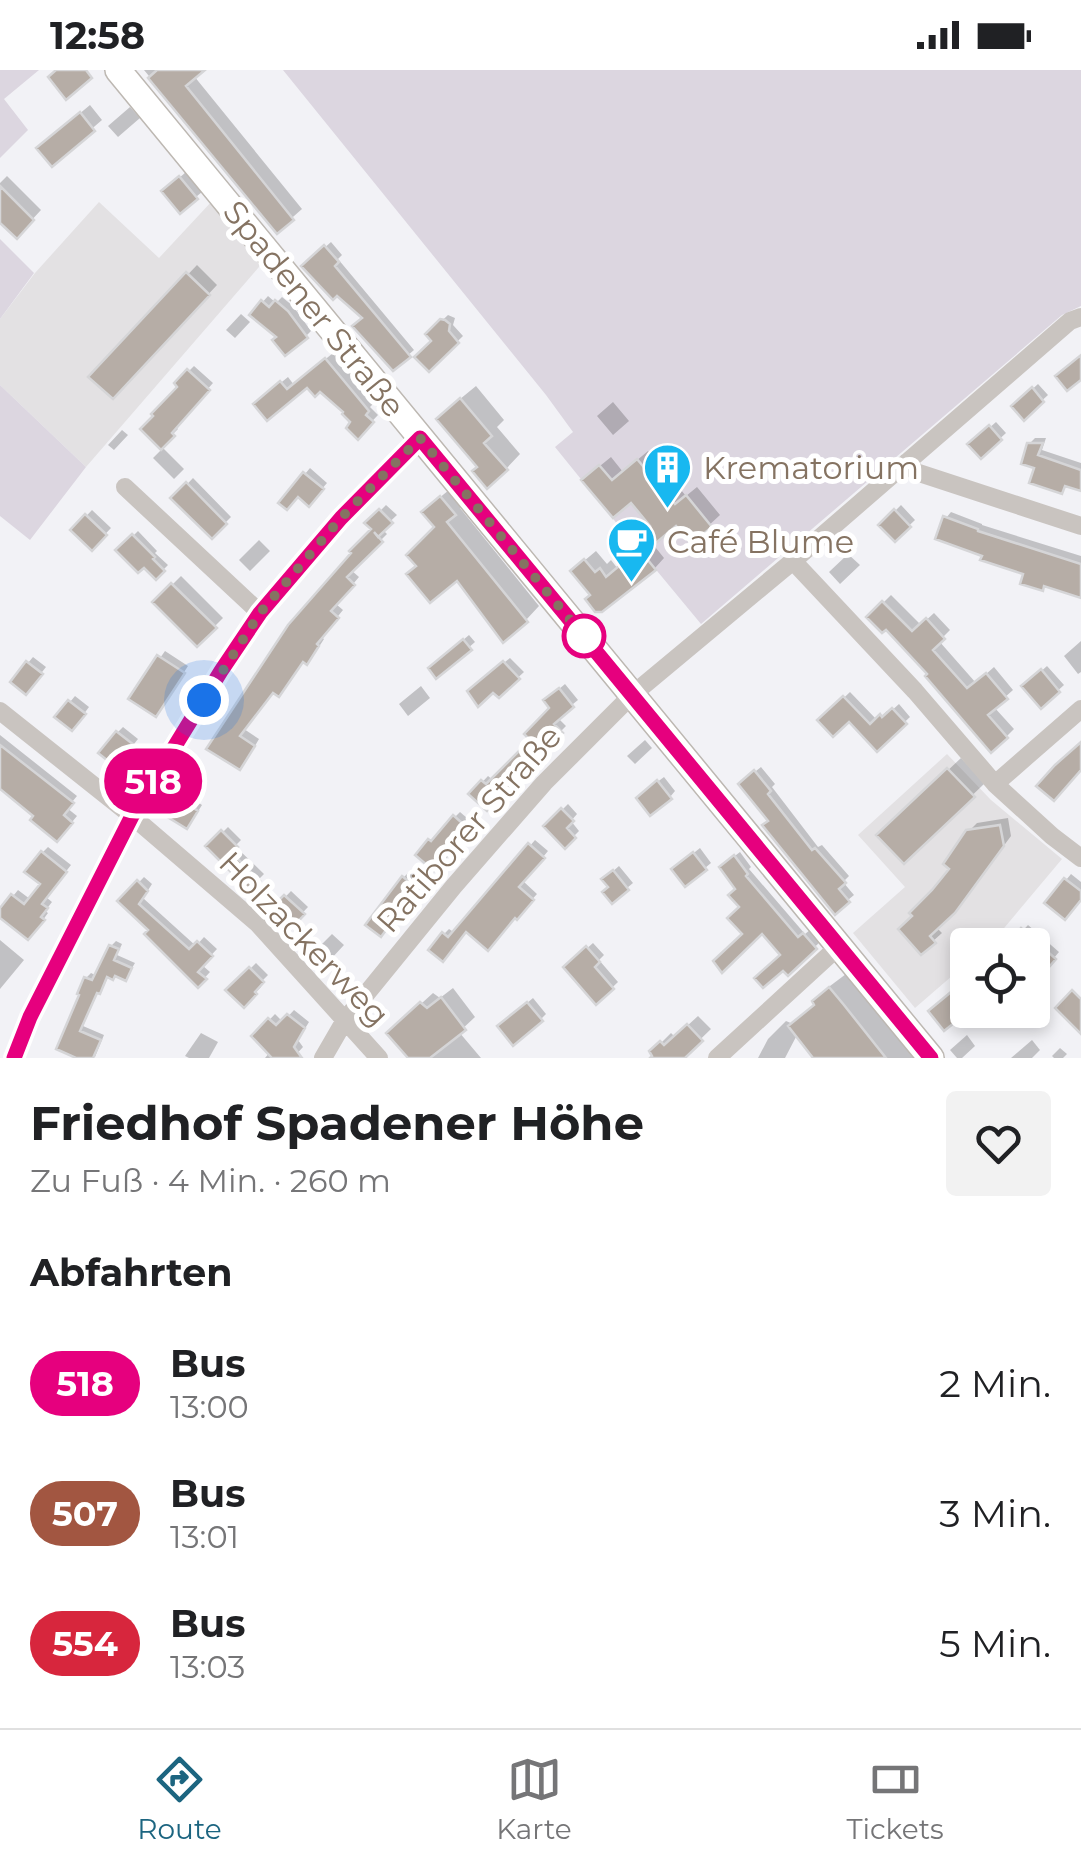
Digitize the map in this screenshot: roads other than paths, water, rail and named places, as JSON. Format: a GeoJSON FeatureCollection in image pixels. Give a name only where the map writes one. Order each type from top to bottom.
{"type":"FeatureCollection","features":[{"type":"Feature","properties":{"kind":"street","name":"Spadener Straße"},"geometry":{"type":"LineString","coordinates":[[118,70],[930,1058]]}},
{"type":"Feature","properties":{"kind":"street","name":"Ratiborer Straße"},"geometry":{"type":"LineString","coordinates":[[324,1058],[345,1020],[454,886],[544,782],[632,695],[793,562],[1070,321],[1081,316]]}},
{"type":"Feature","properties":{"kind":"street"},"geometry":{"type":"LineString","coordinates":[[14,1058],[30,1017],[132,816],[221,671],[260,613],[341,518],[420,438]]}},
{"type":"Feature","properties":{"kind":"street"},"geometry":{"type":"LineString","coordinates":[[907,462],[916,472],[1081,526]]}},
{"type":"Feature","properties":{"kind":"street"},"geometry":{"type":"LineString","coordinates":[[125,488],[260,613]]}},
{"type":"Feature","properties":{"kind":"street"},"geometry":{"type":"LineString","coordinates":[[793,562],[915,691],[994,784],[1081,858]]}},
{"type":"Feature","properties":{"kind":"street"},"geometry":{"type":"LineString","coordinates":[[994,784],[1081,709]]}},
{"type":"Feature","properties":{"kind":"street","name":"Holzackerweg"},"geometry":{"type":"LineString","coordinates":[[0,711],[132,816],[258,924],[379,1058]]}},
{"type":"Feature","properties":{"kind":"street"},"geometry":{"type":"LineString","coordinates":[[717,1058],[839,946]]}},
{"type":"Feature","properties":{"kind":"place","name":"Krematorium"},"geometry":{"type":"Point","coordinates":[668,510]}},
{"type":"Feature","properties":{"kind":"place","name":"Café Blume"},"geometry":{"type":"Point","coordinates":[632,584]}}]}
